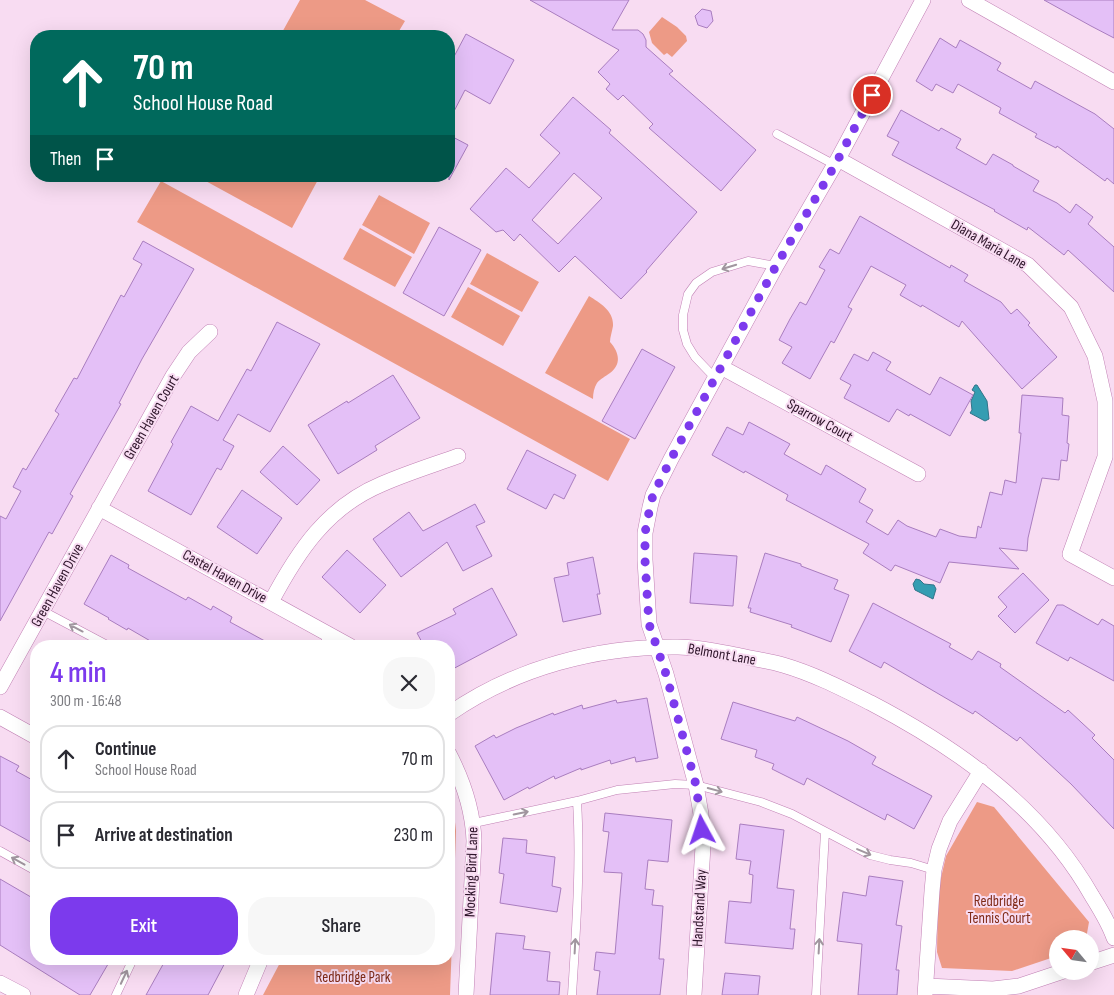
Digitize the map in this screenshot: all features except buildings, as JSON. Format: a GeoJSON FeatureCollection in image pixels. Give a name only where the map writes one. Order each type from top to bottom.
{"type":"FeatureCollection","features":[{"type":"Feature","properties":{"kind":"street","name":"Handstand Way"},"geometry":{"type":"LineString","coordinates":[[694,995],[703,846],[701,814],[696,785],[666,674],[649,624],[645,533],[650,507],[661,478],[776,266],[837,162],[923,0]]}},
{"type":"Feature","properties":{"kind":"street"},"geometry":{"type":"LineString","coordinates":[[969,0],[1114,82]]}},
{"type":"Feature","properties":{"kind":"street","name":"Diana Maria Lane"},"geometry":{"type":"LineString","coordinates":[[837,162],[1028,265],[1071,307],[1095,356],[1105,401],[1105,457],[1070,554],[1114,578]]}},
{"type":"Feature","properties":{"kind":"street","name":"Green Haven Court"},"geometry":{"type":"LineString","coordinates":[[100,508],[173,376],[189,352],[210,332]]}},
{"type":"Feature","properties":{"kind":"street","name":"Sparrow Court"},"geometry":{"type":"LineString","coordinates":[[718,373],[918,474]]}},
{"type":"Feature","properties":{"kind":"street"},"geometry":{"type":"LineString","coordinates":[[271,602],[290,566],[306,544],[325,522],[348,503],[381,484],[458,456]]}},
{"type":"Feature","properties":{"kind":"street","name":"Castel Haven Drive"},"geometry":{"type":"LineString","coordinates":[[100,508],[271,602],[326,640]]}},
{"type":"Feature","properties":{"kind":"street","name":"Green Haven Drive"},"geometry":{"type":"LineString","coordinates":[[0,687],[100,508]]}},
{"type":"Feature","properties":{"kind":"street","name":"Belmont Lane"},"geometry":{"type":"LineString","coordinates":[[455,710],[486,691],[524,674],[563,661],[593,654],[656,647],[680,647],[719,652],[783,666],[838,686],[901,719],[955,752],[981,771],[1021,806],[1060,848],[1082,878],[1114,938]]}},
{"type":"Feature","properties":{"kind":"street"},"geometry":{"type":"LineString","coordinates":[[0,718],[30,735]]}},
{"type":"Feature","properties":{"kind":"street","name":"Mocking Bird Lane"},"geometry":{"type":"LineString","coordinates":[[455,767],[465,789],[474,823],[466,995]]}},
{"type":"Feature","properties":{"kind":"street"},"geometry":{"type":"LineString","coordinates":[[981,771],[950,821],[939,849],[934,870],[926,990],[994,989],[1021,991],[1049,978]]}},
{"type":"Feature","properties":{"kind":"street"},"geometry":{"type":"LineString","coordinates":[[1099,960],[1114,954]]}},
{"type":"Feature","properties":{"kind":"street"},"geometry":{"type":"LineString","coordinates":[[246,995],[258,965]]}},
{"type":"Feature","properties":{"kind":"street"},"geometry":{"type":"LineString","coordinates":[[0,982],[23,995]]}},
{"type":"Feature","properties":{"kind":"lane"},"geometry":{"type":"LineString","coordinates":[[777,134],[837,162]]}},
{"type":"Feature","properties":{"kind":"lane"},"geometry":{"type":"LineString","coordinates":[[718,373],[695,357],[687,344],[683,330],[683,315],[688,294],[696,283],[712,272],[748,261],[776,266]]}},
{"type":"Feature","properties":{"kind":"lane"},"geometry":{"type":"LineString","coordinates":[[43,611],[98,640]]}},
{"type":"Feature","properties":{"kind":"lane"},"geometry":{"type":"LineString","coordinates":[[474,823],[577,801],[617,790],[674,784],[696,785],[761,802],[792,814],[870,855],[911,863],[934,870]]}},
{"type":"Feature","properties":{"kind":"lane"},"geometry":{"type":"LineString","coordinates":[[572,995],[579,880],[577,801]]}},
{"type":"Feature","properties":{"kind":"lane"},"geometry":{"type":"LineString","coordinates":[[816,995],[825,832]]}},
{"type":"Feature","properties":{"kind":"lane"},"geometry":{"type":"LineString","coordinates":[[0,851],[30,868]]}},
{"type":"Feature","properties":{"kind":"lane"},"geometry":{"type":"LineString","coordinates":[[116,995],[129,965]]}},
{"type":"Feature","properties":{"kind":"green space"},"geometry":{"type":"Polygon","coordinates":[[[300,0],[365,0],[405,21],[400,30],[283,30],[300,0]]]}},
{"type":"Feature","properties":{"kind":"green space"},"geometry":{"type":"Polygon","coordinates":[[[662,17],[686,36],[687,41],[672,57],[667,53],[664,55],[652,43],[649,32],[662,17]]]}},
{"type":"Feature","properties":{"kind":"green space"},"geometry":{"type":"Polygon","coordinates":[[[160,182],[163,182],[630,439],[608,481],[137,222],[160,182]]]}},
{"type":"Feature","properties":{"kind":"green space"},"geometry":{"type":"Polygon","coordinates":[[[208,182],[317,182],[292,228],[208,182]]]}},
{"type":"Feature","properties":{"kind":"green space"},"geometry":{"type":"Polygon","coordinates":[[[379,195],[430,223],[414,254],[362,225],[379,195]]]}},
{"type":"Feature","properties":{"kind":"green space"},"geometry":{"type":"Polygon","coordinates":[[[360,228],[412,257],[395,287],[343,259],[360,228]]]}},
{"type":"Feature","properties":{"kind":"green space"},"geometry":{"type":"Polygon","coordinates":[[[487,253],[539,282],[522,312],[470,284],[487,253]]]}},
{"type":"Feature","properties":{"kind":"green space"},"geometry":{"type":"Polygon","coordinates":[[[468,287],[520,316],[503,346],[451,317],[468,287]]]}},
{"type":"Feature","properties":{"kind":"green space"},"geometry":{"type":"Polygon","coordinates":[[[589,296],[606,308],[611,316],[613,326],[610,342],[618,358],[614,369],[597,383],[593,399],[545,373],[589,296]]]}},
{"type":"Feature","properties":{"kind":"green space","name":"Redbridge Tennis Court"},"geometry":{"type":"Polygon","coordinates":[[[977,802],[994,807],[1089,922],[1088,930],[1049,930],[1049,959],[1012,971],[942,968],[937,952],[938,891],[946,856],[977,802]]]}},
{"type":"Feature","properties":{"kind":"green space","name":"Redbridge Park"},"geometry":{"type":"Polygon","coordinates":[[[455,822],[456,831],[455,858],[455,822]]]}},
{"type":"Feature","properties":{"kind":"green space","name":"Redbridge Park"},"geometry":{"type":"Polygon","coordinates":[[[279,965],[451,965],[450,995],[263,995],[279,965]]]}},
{"type":"Feature","properties":{"kind":"water"},"geometry":{"type":"Polygon","coordinates":[[[977,385],[987,401],[989,419],[985,421],[970,413],[972,410],[971,401],[975,392],[972,390],[977,385]]]}},
{"type":"Feature","properties":{"kind":"water"},"geometry":{"type":"Polygon","coordinates":[[[916,579],[924,584],[934,585],[936,589],[933,599],[915,590],[913,584],[916,579]]]}},
{"type":"Feature","properties":{"kind":"route"},"geometry":{"type":"LineString","coordinates":[[702,830],[696,785],[666,674],[649,624],[645,533],[650,507],[653,495],[671,459],[872,95]]}}]}
